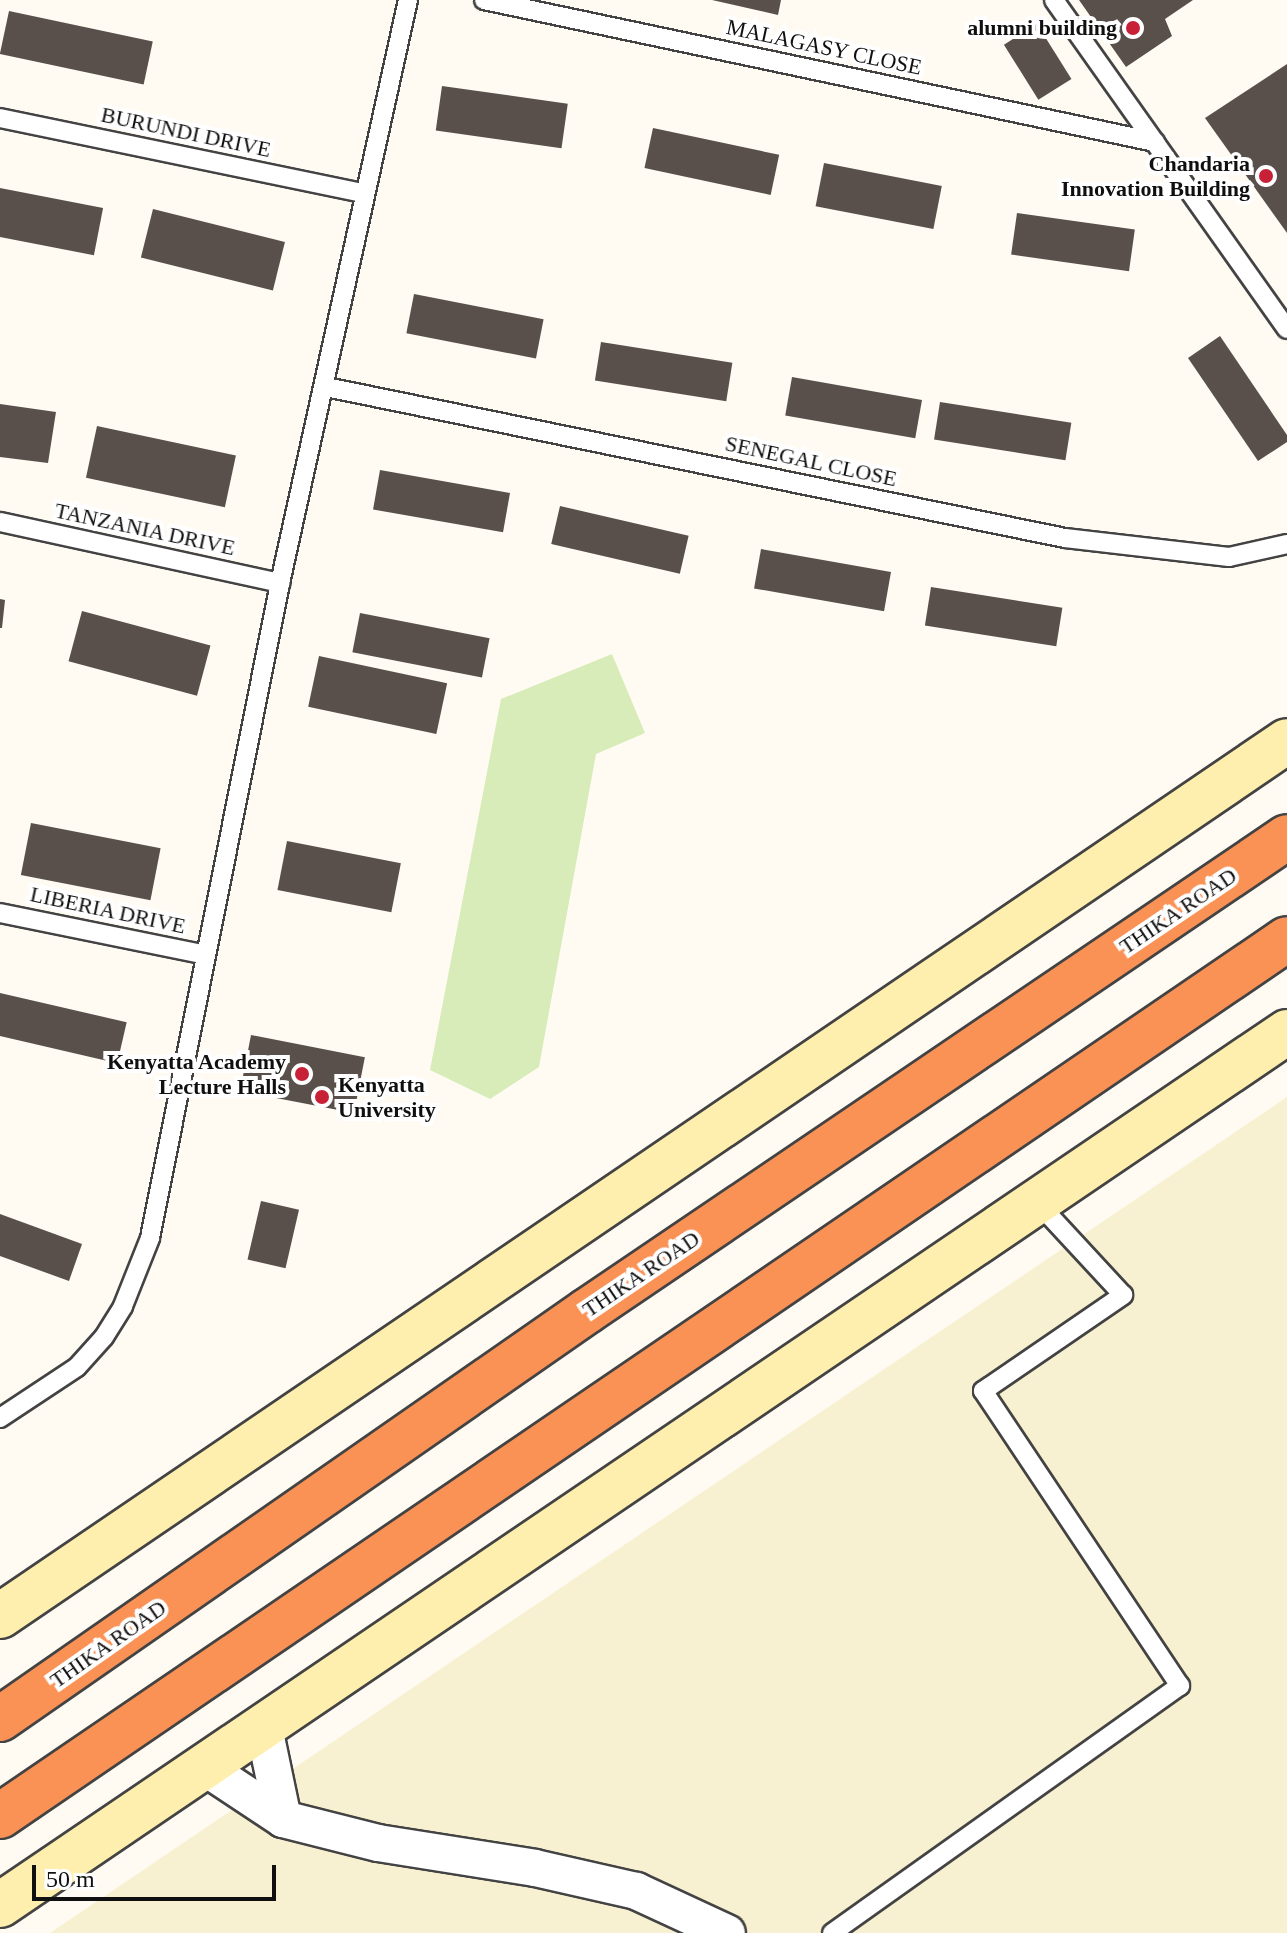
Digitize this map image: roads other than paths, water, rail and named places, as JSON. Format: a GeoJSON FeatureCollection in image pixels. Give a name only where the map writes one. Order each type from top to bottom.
{"type":"FeatureCollection","features":[{"type":"Feature","properties":{"kind":"highway","name":"THIKA ROAD"},"geometry":{"type":"LineString","coordinates":[[0,1719],[587,1311],[1287,837]]}},
{"type":"Feature","properties":{"kind":"highway"},"geometry":{"type":"LineString","coordinates":[[0,1816],[1287,939]]}},
{"type":"Feature","properties":{"kind":"main road"},"geometry":{"type":"LineString","coordinates":[[0,1616],[1287,741]]}},
{"type":"Feature","properties":{"kind":"main road"},"geometry":{"type":"LineString","coordinates":[[0,1905],[263,1723],[1287,1032]]}},
{"type":"Feature","properties":{"kind":"street"},"geometry":{"type":"LineString","coordinates":[[263,1723],[283,1819]]}},
{"type":"Feature","properties":{"kind":"street"},"geometry":{"type":"LineString","coordinates":[[203,1766],[283,1819],[378,1843],[535,1868],[624,1888],[727,1933]]}},
{"type":"Feature","properties":{"kind":"lane"},"geometry":{"type":"LineString","coordinates":[[3,1410],[77,1367],[104,1337],[123,1306],[150,1238],[280,583],[326,387],[363,193],[408,0]]}},
{"type":"Feature","properties":{"kind":"lane","name":"MALAGASY CLOSE"},"geometry":{"type":"LineString","coordinates":[[484,0],[1155,142]]}},
{"type":"Feature","properties":{"kind":"lane"},"geometry":{"type":"LineString","coordinates":[[1054,0],[1287,329]]}},
{"type":"Feature","properties":{"kind":"lane","name":"BURUNDI DRIVE"},"geometry":{"type":"LineString","coordinates":[[0,118],[363,193]]}},
{"type":"Feature","properties":{"kind":"lane","name":"SENEGAL CLOSE"},"geometry":{"type":"LineString","coordinates":[[326,387],[1065,538],[1229,557],[1287,544]]}},
{"type":"Feature","properties":{"kind":"lane","name":"TANZANIA DRIVE"},"geometry":{"type":"LineString","coordinates":[[0,522],[280,583]]}},
{"type":"Feature","properties":{"kind":"lane","name":"LIBERIA DRIVE"},"geometry":{"type":"LineString","coordinates":[[0,913],[206,955]]}},
{"type":"Feature","properties":{"kind":"lane"},"geometry":{"type":"LineString","coordinates":[[832,1933],[1180,1686],[983,1391],[1123,1295],[1036,1201]]}},
{"type":"Feature","properties":{"kind":"place","name":"alumni building"},"geometry":{"type":"Point","coordinates":[1133,28]}},
{"type":"Feature","properties":{"kind":"place","name":"Chandaria Innovation Building"},"geometry":{"type":"Point","coordinates":[1266,176]}},
{"type":"Feature","properties":{"kind":"place","name":"Kenyatta Academy Lecture Halls"},"geometry":{"type":"Point","coordinates":[302,1074]}},
{"type":"Feature","properties":{"kind":"place","name":"Kenyatta University"},"geometry":{"type":"Point","coordinates":[322,1097]}}]}
